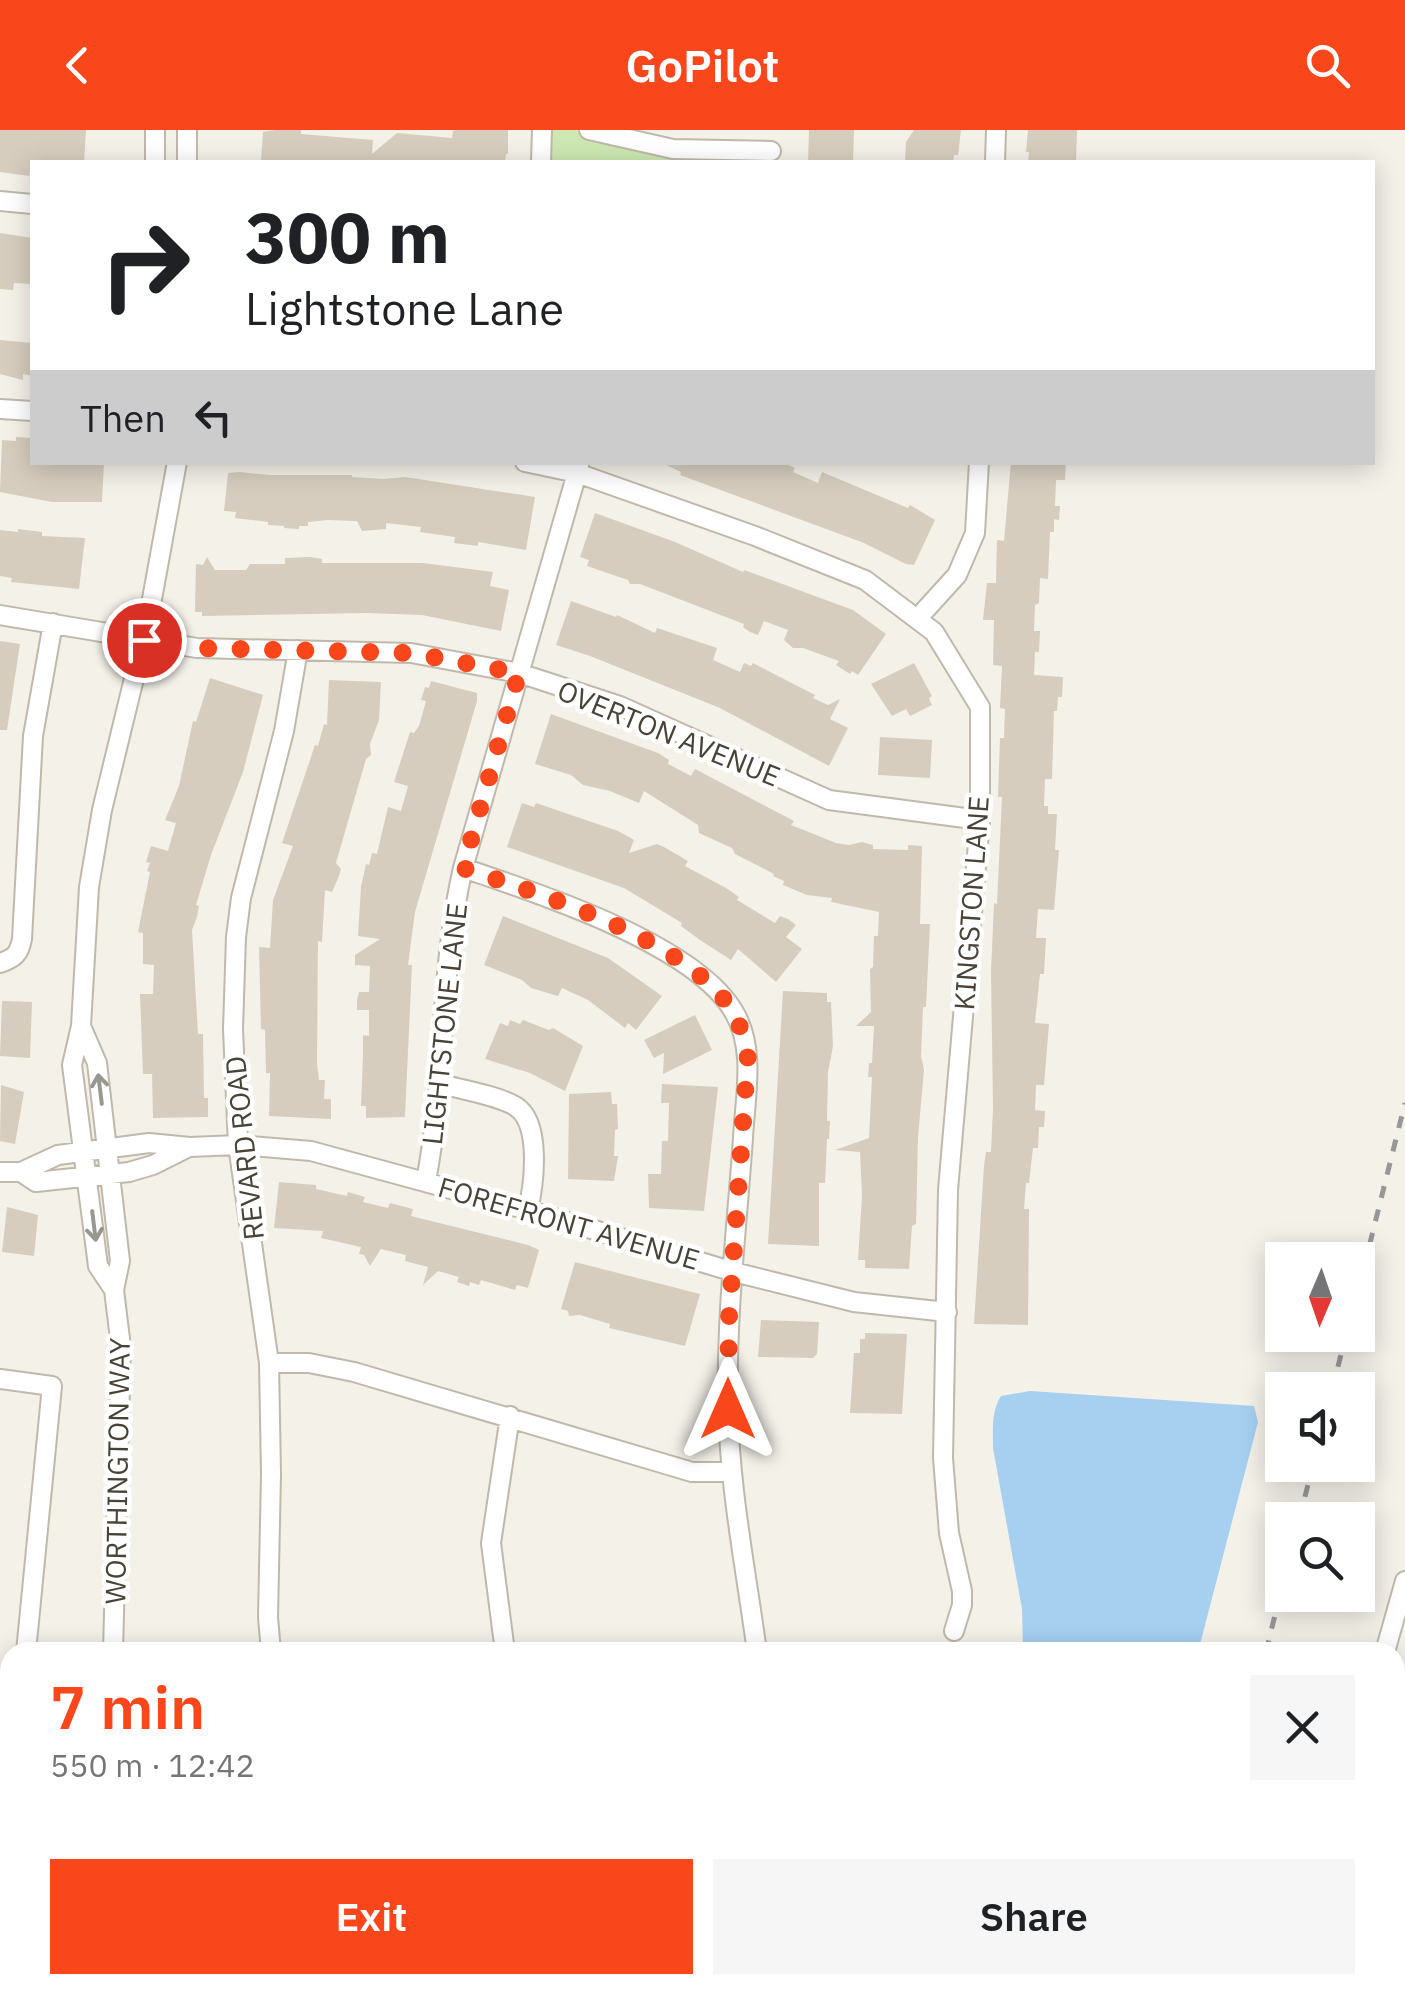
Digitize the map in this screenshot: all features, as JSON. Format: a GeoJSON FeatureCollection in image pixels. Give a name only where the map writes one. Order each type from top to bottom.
{"type":"FeatureCollection","features":[{"type":"Feature","properties":{"kind":"street"},"geometry":{"type":"LineString","coordinates":[[155,130],[155,160]]}},
{"type":"Feature","properties":{"kind":"street"},"geometry":{"type":"LineString","coordinates":[[187,130],[187,160]]}},
{"type":"Feature","properties":{"kind":"street"},"geometry":{"type":"LineString","coordinates":[[540,160],[542,130]]}},
{"type":"Feature","properties":{"kind":"street"},"geometry":{"type":"LineString","coordinates":[[589,130],[673,148],[771,156],[773,130]]}},
{"type":"Feature","properties":{"kind":"street"},"geometry":{"type":"LineString","coordinates":[[996,130],[996,160]]}},
{"type":"Feature","properties":{"kind":"street"},"geometry":{"type":"LineString","coordinates":[[0,201],[30,204]]}},
{"type":"Feature","properties":{"kind":"street"},"geometry":{"type":"LineString","coordinates":[[0,408],[30,411]]}},
{"type":"Feature","properties":{"kind":"street"},"geometry":{"type":"LineString","coordinates":[[114,1290],[98,1266],[72,1066],[82,1026],[95,848],[144,640],[176,465]]}},
{"type":"Feature","properties":{"kind":"street","name":"KINGSTON LANE"},"geometry":{"type":"LineString","coordinates":[[552,465],[578,468],[865,580],[934,632],[980,707],[980,820],[948,1190],[944,1497],[962,1591],[954,1631]]}},
{"type":"Feature","properties":{"kind":"street"},"geometry":{"type":"LineString","coordinates":[[917,619],[958,575],[975,532],[978,465]]}},
{"type":"Feature","properties":{"kind":"street","name":"LIGHTSTONE LANE"},"geometry":{"type":"LineString","coordinates":[[426,1181],[436,1133],[450,921],[578,468]]}},
{"type":"Feature","properties":{"kind":"street","name":"OVERTON AVENUE"},"geometry":{"type":"LineString","coordinates":[[0,615],[197,648],[411,653],[519,673],[620,706],[829,800],[980,820]]}},
{"type":"Feature","properties":{"kind":"street"},"geometry":{"type":"LineString","coordinates":[[7,961],[20,951],[22,939],[33,736],[53,623]]}},
{"type":"Feature","properties":{"kind":"street","name":"REVARD ROAD"},"geometry":{"type":"LineString","coordinates":[[270,1642],[269,1363],[238,1145],[233,1030],[241,898],[284,731],[298,650]]}},
{"type":"Feature","properties":{"kind":"street"},"geometry":{"type":"LineString","coordinates":[[463,868],[555,899],[638,937],[697,972],[734,1011],[748,1053],[727,1365],[732,1472],[755,1642]]}},
{"type":"Feature","properties":{"kind":"street"},"geometry":{"type":"LineString","coordinates":[[82,1026],[97,1063],[112,1174],[120,1261],[114,1290]]}},
{"type":"Feature","properties":{"kind":"street"},"geometry":{"type":"LineString","coordinates":[[439,1084],[515,1106],[527,1119],[534,1182],[528,1210]]}},
{"type":"Feature","properties":{"kind":"street","name":"FOREFRONT AVENUE"},"geometry":{"type":"LineString","coordinates":[[0,1172],[21,1172],[58,1155],[149,1144],[311,1151],[734,1272],[854,1302],[947,1312]]}},
{"type":"Feature","properties":{"kind":"street","name":"FOREFRONT AVENUE"},"geometry":{"type":"LineString","coordinates":[[21,1172],[36,1182],[112,1174],[153,1165],[190,1147]]}},
{"type":"Feature","properties":{"kind":"street","name":"WORTHINGTON WAY"},"geometry":{"type":"LineString","coordinates":[[113,1642],[121,1347],[114,1290]]}},
{"type":"Feature","properties":{"kind":"street"},"geometry":{"type":"LineString","coordinates":[[269,1363],[329,1366],[692,1472],[732,1472]]}},
{"type":"Feature","properties":{"kind":"street"},"geometry":{"type":"LineString","coordinates":[[0,1379],[52,1386],[27,1642]]}},
{"type":"Feature","properties":{"kind":"street"},"geometry":{"type":"LineString","coordinates":[[504,1642],[491,1543],[510,1416]]}},
{"type":"Feature","properties":{"kind":"street"},"geometry":{"type":"LineString","coordinates":[[1388,1642],[1405,1581]]}},
{"type":"Feature","properties":{"kind":"green space"},"geometry":{"type":"Polygon","coordinates":[[[542,130],[589,130],[636,142],[771,151],[770,160],[541,160],[542,130]]]}},
{"type":"Feature","properties":{"kind":"water"},"geometry":{"type":"Polygon","coordinates":[[[1030,1391],[1254,1406],[1258,1422],[1201,1642],[1023,1642],[1022,1609],[993,1448],[996,1408],[1001,1396],[1030,1391]]]}},
{"type":"Feature","properties":{"kind":"building"},"geometry":{"type":"Polygon","coordinates":[[[0,130],[86,130],[84,160],[30,160],[29,176],[0,172],[0,130]]]}},
{"type":"Feature","properties":{"kind":"building"},"geometry":{"type":"Polygon","coordinates":[[[301,130],[301,134],[373,140],[372,154],[397,133],[452,138],[456,130],[508,130],[508,154],[505,160],[261,160],[263,132],[301,130]]]}},
{"type":"Feature","properties":{"kind":"building"},"geometry":{"type":"Polygon","coordinates":[[[809,130],[854,130],[853,160],[808,160],[809,130]]]}},
{"type":"Feature","properties":{"kind":"building"},"geometry":{"type":"Polygon","coordinates":[[[914,130],[961,130],[958,155],[953,160],[905,160],[906,142],[914,130]]]}},
{"type":"Feature","properties":{"kind":"building"},"geometry":{"type":"Polygon","coordinates":[[[1028,130],[1077,130],[1076,160],[1028,160],[1028,130]]]}},
{"type":"Feature","properties":{"kind":"building"},"geometry":{"type":"Polygon","coordinates":[[[0,233],[30,238],[30,284],[14,283],[13,290],[0,289],[0,233]]]}},
{"type":"Feature","properties":{"kind":"building"},"geometry":{"type":"Polygon","coordinates":[[[0,340],[30,343],[30,376],[23,374],[23,380],[0,374],[0,340]]]}},
{"type":"Feature","properties":{"kind":"building"},"geometry":{"type":"Polygon","coordinates":[[[16,437],[30,438],[30,465],[104,465],[102,502],[52,502],[0,492],[2,440],[16,441],[16,437]]]}},
{"type":"Feature","properties":{"kind":"building"},"geometry":{"type":"Polygon","coordinates":[[[666,465],[788,465],[795,468],[793,472],[818,483],[822,472],[908,508],[910,505],[935,520],[914,565],[906,564],[864,543],[680,475],[681,472],[666,465]]]}},
{"type":"Feature","properties":{"kind":"building"},"geometry":{"type":"Polygon","coordinates":[[[1011,465],[1066,465],[1065,480],[1056,480],[1059,520],[1054,519],[1054,532],[1050,532],[1048,579],[1040,578],[1039,603],[1035,605],[1034,631],[1040,631],[1034,675],[1063,677],[1062,697],[1058,697],[1054,711],[1052,779],[1045,779],[1044,806],[1048,806],[1048,814],[1057,814],[1055,850],[1059,850],[1054,910],[1038,909],[1036,938],[1046,938],[1035,1023],[1049,1024],[1044,1085],[1036,1085],[1035,1110],[1045,1111],[1044,1127],[1039,1127],[1038,1148],[1033,1148],[1024,1209],[1029,1209],[1028,1325],[974,1324],[984,1166],[986,1152],[991,1152],[991,971],[1002,797],[998,797],[1000,738],[1004,738],[1005,709],[1000,708],[1002,666],[993,665],[994,620],[983,620],[987,583],[996,583],[997,540],[1004,541],[1011,465]]]}},
{"type":"Feature","properties":{"kind":"building"},"geometry":{"type":"Polygon","coordinates":[[[228,473],[405,477],[535,497],[526,550],[478,542],[478,546],[454,543],[455,537],[420,532],[421,527],[386,523],[386,529],[362,531],[357,521],[328,520],[308,522],[308,526],[299,529],[235,518],[236,512],[224,511],[228,473]]]}},
{"type":"Feature","properties":{"kind":"building"},"geometry":{"type":"Polygon","coordinates":[[[595,513],[743,572],[853,610],[886,634],[858,675],[852,671],[850,674],[836,665],[839,661],[793,648],[784,640],[788,630],[764,621],[758,635],[744,624],[640,584],[630,584],[587,566],[589,560],[580,557],[595,513]]]}},
{"type":"Feature","properties":{"kind":"building"},"geometry":{"type":"Polygon","coordinates":[[[0,530],[42,532],[42,536],[85,538],[79,589],[11,582],[12,578],[0,576],[0,530]]]}},
{"type":"Feature","properties":{"kind":"building"},"geometry":{"type":"Polygon","coordinates":[[[207,557],[215,570],[246,570],[250,564],[285,564],[285,558],[310,557],[322,559],[322,563],[423,563],[493,572],[490,586],[509,590],[501,631],[422,615],[202,616],[202,612],[195,612],[196,564],[203,565],[207,557]]]}},
{"type":"Feature","properties":{"kind":"building"},"geometry":{"type":"Polygon","coordinates":[[[571,601],[617,615],[655,633],[657,628],[717,648],[713,660],[740,672],[744,663],[753,663],[828,705],[840,699],[830,719],[848,728],[829,766],[720,708],[556,645],[571,601]]]}},
{"type":"Feature","properties":{"kind":"building"},"geometry":{"type":"Polygon","coordinates":[[[0,641],[20,644],[7,730],[0,730],[0,641]]]}},
{"type":"Feature","properties":{"kind":"building"},"geometry":{"type":"Polygon","coordinates":[[[914,663],[932,696],[932,705],[910,716],[906,709],[892,716],[871,684],[914,663]]]}},
{"type":"Feature","properties":{"kind":"building"},"geometry":{"type":"Polygon","coordinates":[[[210,678],[263,695],[243,772],[211,855],[192,930],[208,1117],[153,1118],[152,1074],[143,1074],[140,994],[153,994],[154,965],[143,964],[143,933],[138,932],[150,872],[150,863],[146,862],[151,846],[168,851],[176,823],[165,820],[179,786],[193,721],[196,722],[210,678]]]}},
{"type":"Feature","properties":{"kind":"building"},"geometry":{"type":"Polygon","coordinates":[[[329,680],[381,682],[379,720],[370,744],[371,755],[366,759],[336,863],[341,869],[339,876],[332,892],[325,890],[322,942],[318,941],[317,1063],[319,1080],[325,1080],[324,1099],[331,1099],[331,1119],[269,1116],[270,1073],[266,1073],[265,1030],[261,1029],[259,947],[270,948],[273,900],[293,846],[282,843],[315,745],[318,746],[324,724],[327,725],[329,680]]]}},
{"type":"Feature","properties":{"kind":"building"},"geometry":{"type":"Polygon","coordinates":[[[431,681],[477,693],[477,701],[415,912],[408,965],[412,965],[405,1117],[366,1118],[366,1106],[361,1106],[363,1035],[369,1036],[369,1010],[357,1010],[357,1000],[359,992],[369,992],[370,966],[355,965],[355,955],[380,939],[358,936],[361,887],[366,864],[369,865],[372,853],[377,854],[388,807],[401,811],[408,786],[394,782],[410,732],[414,733],[419,726],[426,701],[421,700],[431,681]]]}},
{"type":"Feature","properties":{"kind":"building"},"geometry":{"type":"Polygon","coordinates":[[[551,714],[658,753],[669,760],[668,764],[691,776],[695,769],[794,821],[791,825],[836,843],[862,842],[873,845],[873,849],[908,850],[908,845],[922,846],[920,924],[930,924],[923,1007],[924,1070],[916,1224],[912,1226],[909,1269],[865,1268],[865,1260],[858,1260],[860,1152],[835,1150],[869,1138],[872,1077],[868,1077],[874,1026],[856,1026],[871,1012],[870,969],[879,912],[831,902],[832,898],[807,895],[783,885],[784,881],[774,874],[699,833],[698,825],[644,791],[639,803],[535,764],[551,714]]]}},
{"type":"Feature","properties":{"kind":"building"},"geometry":{"type":"Polygon","coordinates":[[[880,737],[932,740],[930,778],[878,775],[880,737]]]}},
{"type":"Feature","properties":{"kind":"building"},"geometry":{"type":"Polygon","coordinates":[[[522,803],[534,807],[536,803],[618,831],[634,840],[629,853],[657,844],[664,847],[688,861],[685,866],[726,888],[739,897],[737,900],[775,923],[780,916],[788,919],[796,925],[786,937],[802,949],[776,982],[738,949],[731,960],[682,923],[624,888],[507,847],[522,803]]]}},
{"type":"Feature","properties":{"kind":"building"},"geometry":{"type":"Polygon","coordinates":[[[503,916],[608,958],[662,996],[636,1030],[628,1023],[625,1028],[588,1000],[562,988],[558,996],[531,988],[522,980],[484,965],[503,916]]]}},
{"type":"Feature","properties":{"kind":"building"},"geometry":{"type":"Polygon","coordinates":[[[783,991],[827,993],[827,1002],[831,1002],[830,1121],[825,1183],[819,1183],[819,1246],[768,1244],[783,991]]]}},
{"type":"Feature","properties":{"kind":"building"},"geometry":{"type":"Polygon","coordinates":[[[2,1001],[32,1002],[30,1058],[0,1056],[2,1001]]]}},
{"type":"Feature","properties":{"kind":"building"},"geometry":{"type":"Polygon","coordinates":[[[695,1015],[712,1050],[663,1074],[664,1053],[654,1058],[644,1040],[695,1015]]]}},
{"type":"Feature","properties":{"kind":"building"},"geometry":{"type":"Polygon","coordinates":[[[510,1020],[553,1028],[583,1046],[565,1091],[530,1073],[485,1059],[500,1023],[508,1026],[510,1020]]]}},
{"type":"Feature","properties":{"kind":"building"},"geometry":{"type":"Polygon","coordinates":[[[662,1084],[718,1087],[704,1211],[649,1208],[648,1174],[661,1174],[662,1141],[668,1141],[669,1103],[661,1103],[662,1084]]]}},
{"type":"Feature","properties":{"kind":"building"},"geometry":{"type":"Polygon","coordinates":[[[1,1085],[24,1092],[15,1144],[0,1141],[1,1085]]]}},
{"type":"Feature","properties":{"kind":"building"},"geometry":{"type":"Polygon","coordinates":[[[611,1092],[612,1104],[617,1104],[618,1129],[614,1181],[568,1179],[569,1094],[611,1092]]]}},
{"type":"Feature","properties":{"kind":"building"},"geometry":{"type":"Polygon","coordinates":[[[279,1182],[316,1185],[316,1189],[347,1196],[348,1192],[365,1197],[363,1202],[388,1208],[390,1203],[413,1209],[411,1216],[528,1245],[539,1250],[528,1288],[517,1285],[515,1290],[481,1280],[479,1285],[470,1282],[469,1286],[457,1282],[459,1277],[438,1271],[423,1285],[428,1267],[405,1261],[406,1255],[381,1249],[370,1266],[364,1255],[359,1254],[361,1247],[321,1238],[323,1231],[274,1228],[279,1182]]]}},
{"type":"Feature","properties":{"kind":"building"},"geometry":{"type":"Polygon","coordinates":[[[7,1207],[38,1215],[34,1256],[2,1252],[7,1207]]]}},
{"type":"Feature","properties":{"kind":"building"},"geometry":{"type":"Polygon","coordinates":[[[575,1262],[700,1294],[685,1346],[609,1328],[610,1324],[580,1315],[569,1316],[568,1311],[561,1309],[575,1262]]]}},
{"type":"Feature","properties":{"kind":"building"},"geometry":{"type":"Polygon","coordinates":[[[761,1320],[819,1322],[817,1354],[813,1358],[758,1357],[761,1320]]]}},
{"type":"Feature","properties":{"kind":"building"},"geometry":{"type":"Polygon","coordinates":[[[865,1333],[907,1334],[902,1414],[850,1413],[854,1353],[860,1353],[860,1339],[865,1339],[865,1333]]]}},
{"type":"Feature","properties":{"kind":"railway"},"geometry":{"type":"LineString","coordinates":[[1370,1242],[1405,1103]]}},
{"type":"Feature","properties":{"kind":"railway"},"geometry":{"type":"LineString","coordinates":[[1337,1372],[1342,1352]]}},
{"type":"Feature","properties":{"kind":"railway"},"geometry":{"type":"LineString","coordinates":[[1304,1502],[1309,1482]]}},
{"type":"Feature","properties":{"kind":"railway"},"geometry":{"type":"LineString","coordinates":[[1268,1642],[1276,1612]]}},
{"type":"Feature","properties":{"kind":"route"},"geometry":{"type":"LineString","coordinates":[[144,640],[197,648],[411,653],[519,673],[463,868],[555,899],[638,937],[697,972],[734,1011],[748,1053],[729,1318],[728,1409]]}}]}
